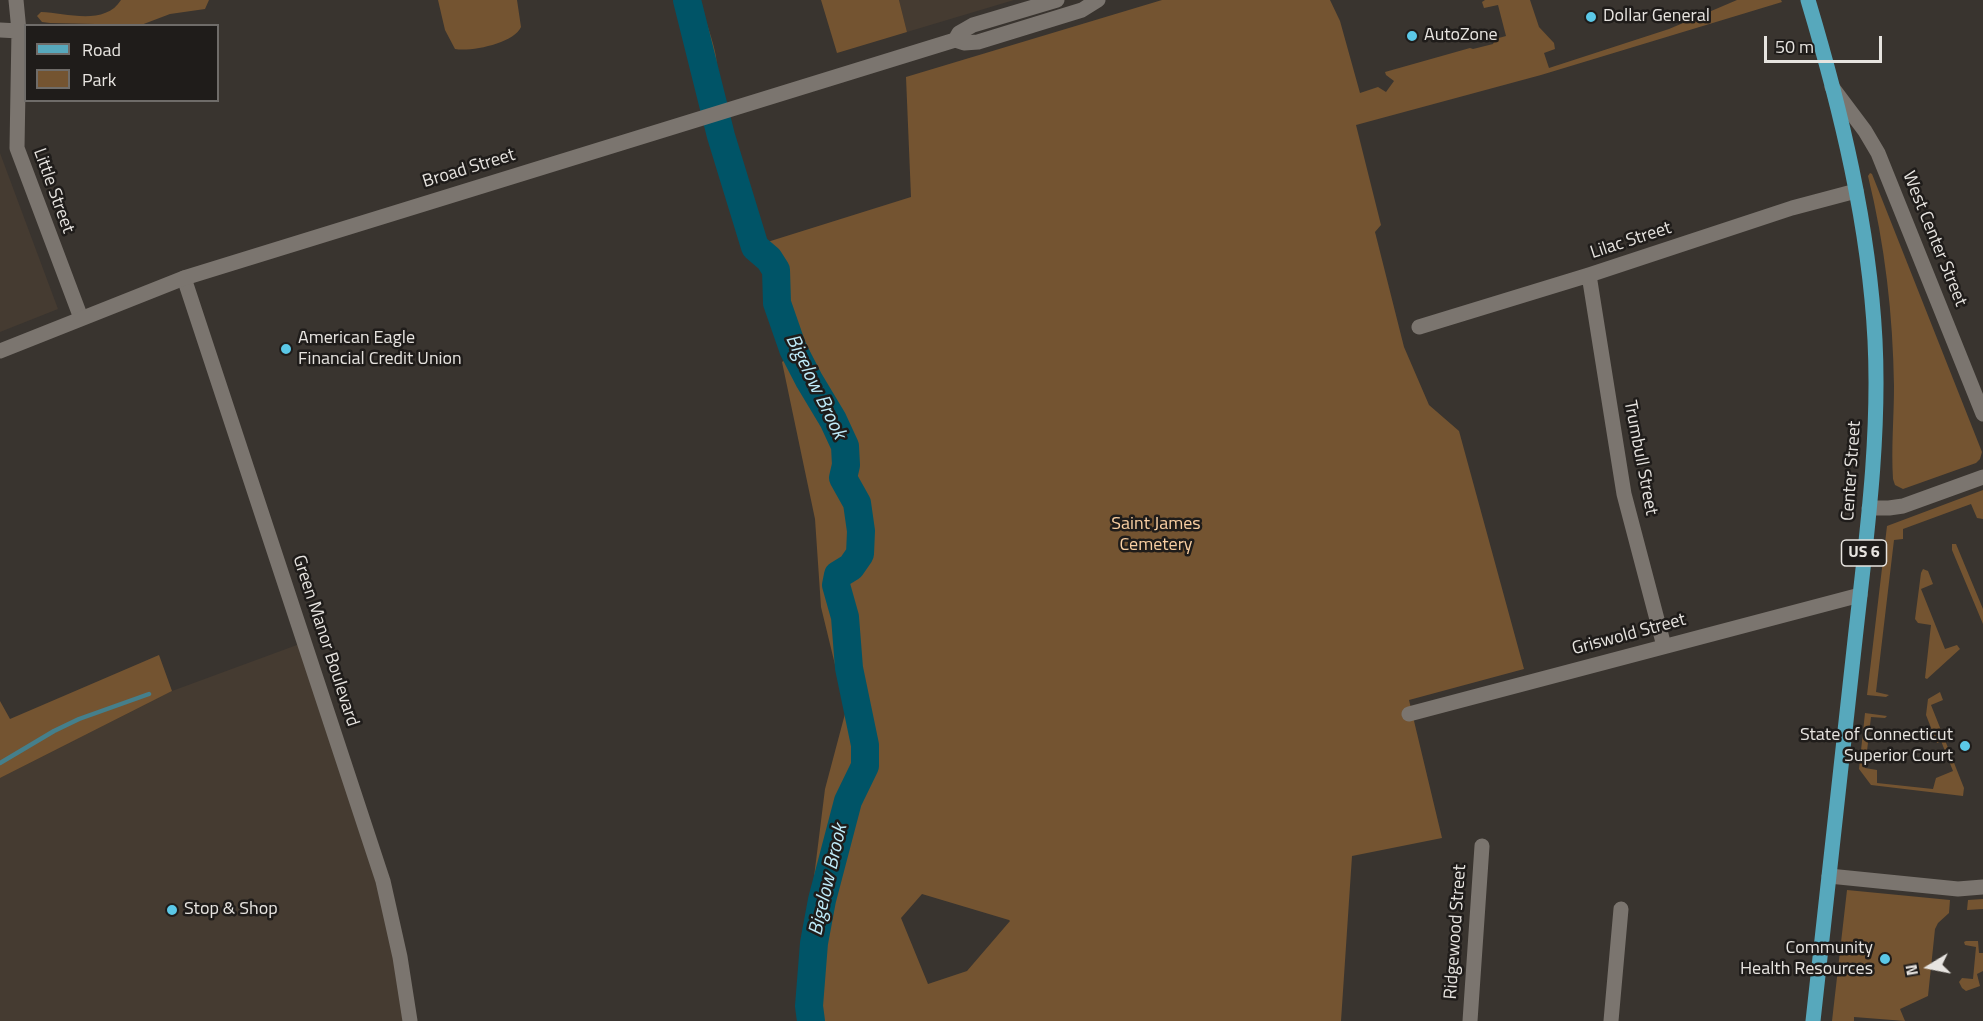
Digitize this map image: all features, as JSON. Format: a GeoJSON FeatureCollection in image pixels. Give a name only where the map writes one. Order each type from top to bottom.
{"type":"FeatureCollection","features":[{"type":"Feature","properties":{"kind":"main road","name":"Center Street"},"geometry":{"type":"LineString","coordinates":[[1808,0],[1832,87],[1856,191],[1868,262],[1875,340],[1875,439],[1869,508],[1813,1021]]}},
{"type":"Feature","properties":{"kind":"street","name":"Little Street"},"geometry":{"type":"LineString","coordinates":[[16,0],[19,31],[17,148],[81,318]]}},
{"type":"Feature","properties":{"kind":"street","name":"Broad Street"},"geometry":{"type":"LineString","coordinates":[[955,40],[959,33],[973,25],[1057,0]]}},
{"type":"Feature","properties":{"kind":"street","name":"Broad Street"},"geometry":{"type":"LineString","coordinates":[[0,351],[184,278],[955,40],[964,43],[978,42],[1082,10],[1098,0]]}},
{"type":"Feature","properties":{"kind":"street"},"geometry":{"type":"LineString","coordinates":[[0,30],[19,31]]}},
{"type":"Feature","properties":{"kind":"street","name":"West Center Street"},"geometry":{"type":"LineString","coordinates":[[1832,87],[1865,131],[1878,153],[1983,414]]}},
{"type":"Feature","properties":{"kind":"street","name":"Lilac Street"},"geometry":{"type":"LineString","coordinates":[[1419,327],[1589,275],[1792,208],[1856,191]]}},
{"type":"Feature","properties":{"kind":"street","name":"Trumbull Street"},"geometry":{"type":"LineString","coordinates":[[1589,275],[1624,494],[1664,646]]}},
{"type":"Feature","properties":{"kind":"street","name":"Green Manor Boulevard"},"geometry":{"type":"LineString","coordinates":[[184,278],[383,881],[400,957],[410,1021]]}},
{"type":"Feature","properties":{"kind":"street"},"geometry":{"type":"LineString","coordinates":[[1869,508],[1899,507],[1983,477]]}},
{"type":"Feature","properties":{"kind":"street","name":"Griswold Street"},"geometry":{"type":"LineString","coordinates":[[1408,714],[1860,595]]}},
{"type":"Feature","properties":{"kind":"street","name":"Ridgewood Street"},"geometry":{"type":"LineString","coordinates":[[1470,1021],[1482,846]]}},
{"type":"Feature","properties":{"kind":"street"},"geometry":{"type":"LineString","coordinates":[[1829,876],[1958,890],[1983,887]]}},
{"type":"Feature","properties":{"kind":"street"},"geometry":{"type":"LineString","coordinates":[[1611,1021],[1622,909]]}},
{"type":"Feature","properties":{"kind":"shaded area"},"geometry":{"type":"Polygon","coordinates":[[[899,0],[1014,0],[907,32],[899,0]]]}},
{"type":"Feature","properties":{"kind":"shaded area"},"geometry":{"type":"Polygon","coordinates":[[[0,153],[58,309],[0,332],[0,153]]]}},
{"type":"Feature","properties":{"kind":"shaded area"},"geometry":{"type":"Polygon","coordinates":[[[305,642],[383,881],[410,1021],[0,1021],[0,778],[172,691],[305,642]]]}},
{"type":"Feature","properties":{"kind":"green space"},"geometry":{"type":"Polygon","coordinates":[[[121,0],[209,0],[205,9],[170,14],[144,24],[50,23],[42,22],[37,16],[41,12],[95,15],[114,8],[121,0]]]}},
{"type":"Feature","properties":{"kind":"green space"},"geometry":{"type":"Polygon","coordinates":[[[438,0],[517,0],[521,27],[517,33],[502,42],[472,49],[455,49],[445,30],[438,0]]]}},
{"type":"Feature","properties":{"kind":"green space"},"geometry":{"type":"Polygon","coordinates":[[[674,0],[699,0],[717,61],[715,68],[701,78],[694,77],[691,72],[674,0]]]}},
{"type":"Feature","properties":{"kind":"green space"},"geometry":{"type":"Polygon","coordinates":[[[821,0],[899,0],[907,32],[837,53],[821,0]]]}},
{"type":"Feature","properties":{"kind":"green space","name":"Saint James Cemetery"},"geometry":{"type":"Polygon","coordinates":[[[1162,0],[1330,0],[1340,21],[1360,93],[1378,87],[1386,92],[1394,81],[1385,72],[1470,48],[1493,44],[1495,39],[1506,36],[1498,5],[1484,8],[1482,2],[1485,0],[1530,0],[1539,27],[1554,43],[1555,49],[1544,53],[1549,68],[1669,29],[1737,0],[1781,0],[1782,2],[1541,75],[1356,125],[1381,225],[1375,232],[1404,347],[1429,405],[1459,431],[1524,669],[1409,700],[1442,838],[1352,856],[1341,1021],[798,1021],[797,1013],[825,789],[846,710],[821,607],[815,519],[782,362],[794,354],[761,244],[911,197],[906,77],[1162,0]],[[922,894],[901,918],[928,984],[967,971],[1009,920],[922,894]]]}},
{"type":"Feature","properties":{"kind":"green space"},"geometry":{"type":"Polygon","coordinates":[[[1870,173],[1982,452],[1976,463],[1903,489],[1895,485],[1893,479],[1892,333],[1887,280],[1868,176],[1870,173]]]}},
{"type":"Feature","properties":{"kind":"green space"},"geometry":{"type":"Polygon","coordinates":[[[1983,490],[1983,519],[1977,518],[1971,504],[1903,529],[1903,539],[1894,540],[1876,692],[1889,695],[1886,697],[1867,695],[1887,526],[1983,490]]]}},
{"type":"Feature","properties":{"kind":"green space"},"geometry":{"type":"Polygon","coordinates":[[[1952,544],[1956,544],[1983,609],[1983,624],[1952,550],[1952,544]]]}},
{"type":"Feature","properties":{"kind":"green space"},"geometry":{"type":"Polygon","coordinates":[[[1923,569],[1928,571],[1933,584],[1921,589],[1945,649],[1957,645],[1960,649],[1927,679],[1925,678],[1931,625],[1918,623],[1915,619],[1923,569]]]}},
{"type":"Feature","properties":{"kind":"green space"},"geometry":{"type":"Polygon","coordinates":[[[159,655],[172,691],[0,778],[0,701],[10,719],[159,655]]]}},
{"type":"Feature","properties":{"kind":"green space"},"geometry":{"type":"Polygon","coordinates":[[[1940,692],[1943,700],[1931,705],[1964,788],[1963,796],[1871,785],[1859,769],[1865,713],[1887,716],[1885,718],[1871,717],[1865,768],[1877,770],[1877,783],[1933,789],[1936,778],[1953,771],[1941,741],[1937,743],[1926,715],[1928,699],[1940,692]]]}},
{"type":"Feature","properties":{"kind":"green space"},"geometry":{"type":"Polygon","coordinates":[[[1847,890],[1950,900],[1949,913],[1935,929],[1928,996],[1900,1009],[1905,1021],[1854,1017],[1854,1021],[1832,1021],[1847,890]]]}},
{"type":"Feature","properties":{"kind":"green space"},"geometry":{"type":"Polygon","coordinates":[[[1983,899],[1983,909],[1967,910],[1968,900],[1983,899]]]}},
{"type":"Feature","properties":{"kind":"green space"},"geometry":{"type":"Polygon","coordinates":[[[1966,941],[1978,941],[1979,953],[1983,953],[1983,971],[1977,974],[1980,986],[1966,991],[1959,982],[1962,978],[1973,979],[1976,947],[1965,945],[1966,941]]]}},
{"type":"Feature","properties":{"kind":"waterway","name":"Bigelow Brook"},"geometry":{"type":"LineString","coordinates":[[687,0],[721,136],[755,247],[769,259],[776,270],[777,303],[793,349],[845,446],[846,465],[843,478],[857,503],[861,531],[860,554],[851,567],[838,575],[836,585],[845,617],[849,668],[865,745],[865,766],[848,801],[822,900],[814,943],[809,1006],[811,1021]]}},
{"type":"Feature","properties":{"kind":"waterway"},"geometry":{"type":"LineString","coordinates":[[0,763],[79,719],[149,694]]}},
{"type":"Feature","properties":{"kind":"place","name":"Dollar General"},"geometry":{"type":"Point","coordinates":[1591,17]}},
{"type":"Feature","properties":{"kind":"place","name":"AutoZone"},"geometry":{"type":"Point","coordinates":[1412,36]}},
{"type":"Feature","properties":{"kind":"place","name":"American Eagle Financial Credit Union"},"geometry":{"type":"Point","coordinates":[286,349]}},
{"type":"Feature","properties":{"kind":"place","name":"State of Connecticut Superior Court"},"geometry":{"type":"Point","coordinates":[1965,746]}},
{"type":"Feature","properties":{"kind":"place","name":"Stop & Shop"},"geometry":{"type":"Point","coordinates":[172,910]}},
{"type":"Feature","properties":{"kind":"place","name":"Community Health Resources"},"geometry":{"type":"Point","coordinates":[1885,959]}}]}
